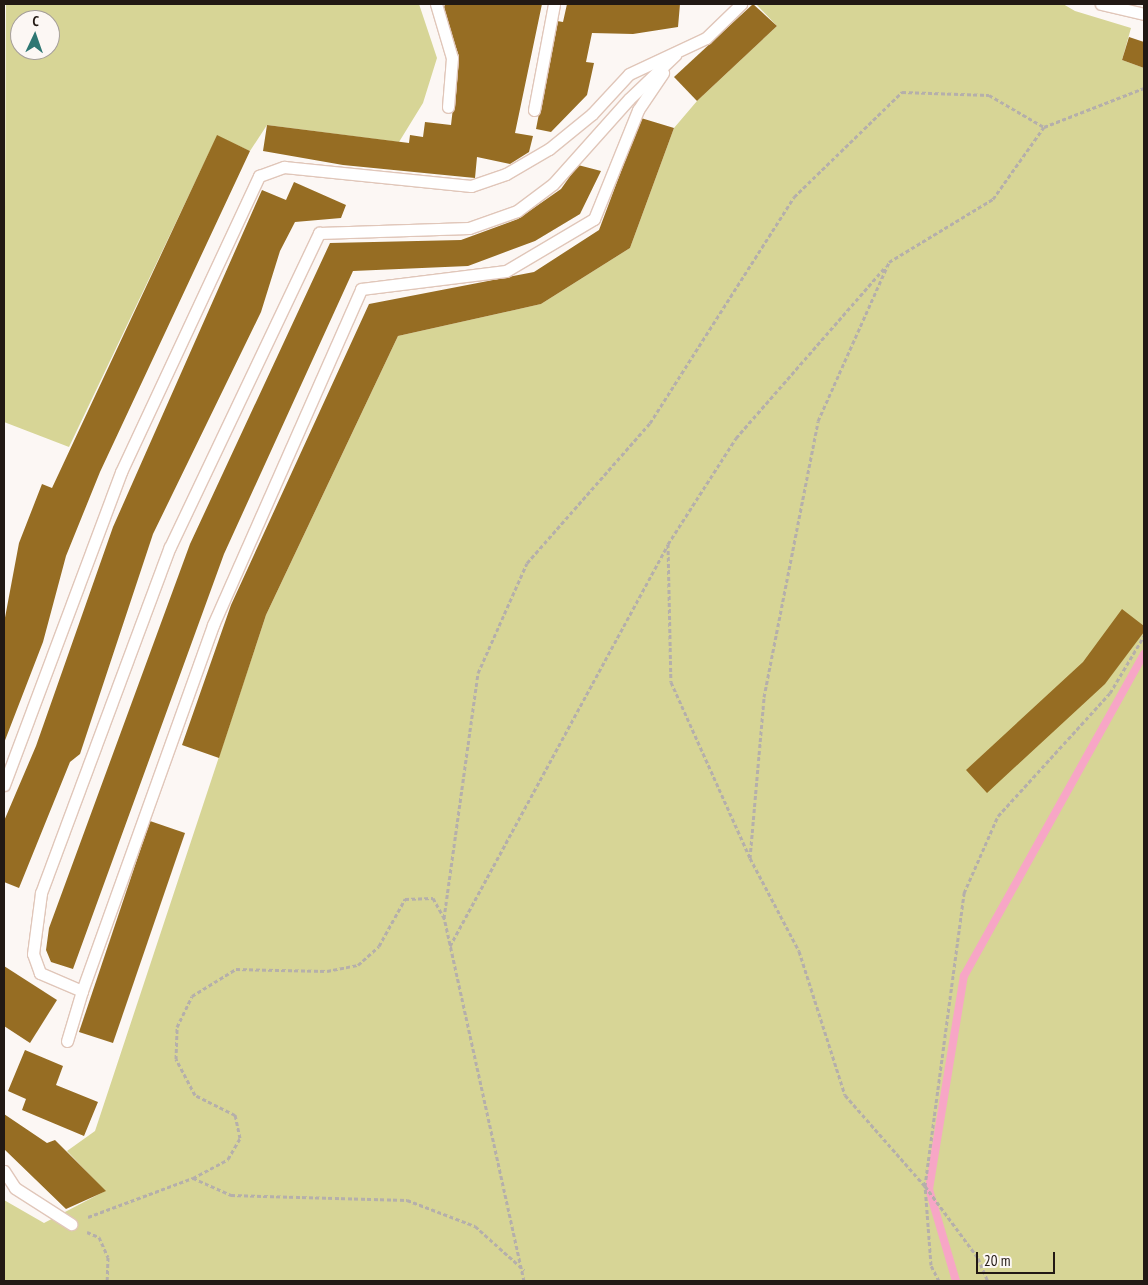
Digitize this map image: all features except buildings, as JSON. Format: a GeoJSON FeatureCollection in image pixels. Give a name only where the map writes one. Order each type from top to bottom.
{"type":"FeatureCollection","features":[{"type":"Feature","properties":{"kind":"lane"},"geometry":{"type":"LineString","coordinates":[[436,4],[452,58],[448,107]]}},
{"type":"Feature","properties":{"kind":"lane"},"geometry":{"type":"LineString","coordinates":[[534,110],[554,4]]}},
{"type":"Feature","properties":{"kind":"lane"},"geometry":{"type":"LineString","coordinates":[[4,785],[121,472],[259,176],[284,167],[471,186],[506,174],[549,149],[592,114],[629,74],[675,55],[706,38],[741,4]]}},
{"type":"Feature","properties":{"kind":"lane"},"geometry":{"type":"LineString","coordinates":[[1101,4],[1144,14]]}},
{"type":"Feature","properties":{"kind":"lane"},"geometry":{"type":"LineString","coordinates":[[82,991],[40,972],[34,954],[40,893],[170,547],[319,232],[469,228],[518,211],[553,184],[629,99],[675,55]]}},
{"type":"Feature","properties":{"kind":"lane"},"geometry":{"type":"LineString","coordinates":[[67,1041],[82,991],[213,625],[361,288],[506,271],[594,219],[638,110],[675,55]]}},
{"type":"Feature","properties":{"kind":"lane"},"geometry":{"type":"LineString","coordinates":[[4,1171],[15,1188],[70,1224]]}},
{"type":"Feature","properties":{"kind":"path"},"geometry":{"type":"LineString","coordinates":[[450,947],[668,544],[736,438],[889,262],[993,200],[1044,127],[1144,88]]}},
{"type":"Feature","properties":{"kind":"path"},"geometry":{"type":"LineString","coordinates":[[444,918],[478,673],[527,563],[650,423],[794,197],[902,92],[988,95],[1044,127]]}},
{"type":"Feature","properties":{"kind":"path"},"geometry":{"type":"LineString","coordinates":[[750,858],[764,697],[818,421],[889,262]]}},
{"type":"Feature","properties":{"kind":"path"},"geometry":{"type":"LineString","coordinates":[[668,544],[671,682],[750,858],[799,951],[845,1095],[925,1186],[978,1258],[988,1281]]}},
{"type":"Feature","properties":{"kind":"path"},"geometry":{"type":"LineString","coordinates":[[939,1281],[932,1264],[925,1186],[964,893],[998,816],[1110,692],[1144,636]]}},
{"type":"Feature","properties":{"kind":"path"},"geometry":{"type":"LineString","coordinates":[[70,1224],[193,1178],[228,1159],[240,1138],[235,1115],[195,1095],[176,1059],[177,1026],[192,996],[236,969],[326,971],[358,964],[378,946],[405,899],[433,898],[444,918],[524,1270],[524,1281]]}},
{"type":"Feature","properties":{"kind":"path"},"geometry":{"type":"LineString","coordinates":[[193,1178],[231,1195],[406,1200],[475,1226],[524,1270]]}},
{"type":"Feature","properties":{"kind":"path"},"geometry":{"type":"LineString","coordinates":[[70,1224],[98,1237],[108,1257],[107,1281]]}},
{"type":"Feature","properties":{"kind":"shaded area"},"geometry":{"type":"Polygon","coordinates":[[[6,4],[419,4],[437,58],[423,103],[399,142],[267,125],[250,151],[217,136],[69,447],[4,422],[6,4]]]}},
{"type":"Feature","properties":{"kind":"shaded area"},"geometry":{"type":"Polygon","coordinates":[[[756,4],[1063,4],[1075,11],[1131,28],[1122,60],[1144,68],[1144,1281],[4,1281],[4,1200],[44,1223],[105,1191],[67,1151],[95,1131],[266,615],[398,336],[541,304],[630,248],[674,128],[697,101],[777,26],[756,4]]]}},
{"type":"Feature","properties":{"kind":"waterway"},"geometry":{"type":"LineString","coordinates":[[956,1281],[929,1189],[964,976],[1144,654]]}}]}
